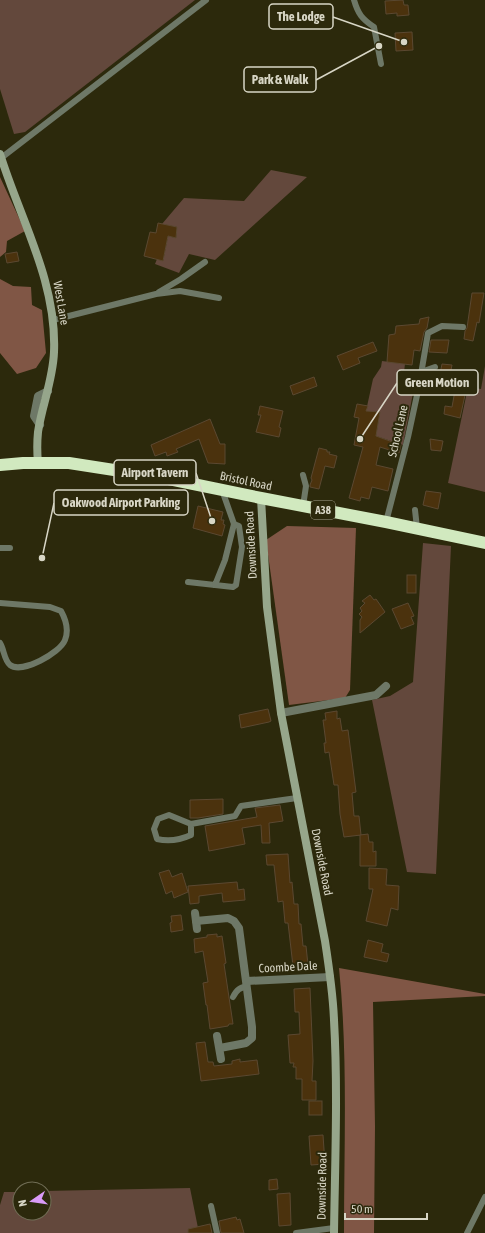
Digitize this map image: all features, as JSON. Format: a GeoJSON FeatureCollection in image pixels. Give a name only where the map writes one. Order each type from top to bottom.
{"type":"FeatureCollection","features":[{"type":"Feature","properties":{"kind":"highway","name":"Bristol Road"},"geometry":{"type":"LineString","coordinates":[[0,465],[38,463],[84,465],[159,477],[417,528],[485,543]]}},
{"type":"Feature","properties":{"kind":"street","name":"West Lane"},"geometry":{"type":"LineString","coordinates":[[1,156],[31,235],[49,298],[53,320],[54,352],[51,380],[37,444],[38,463]]}},
{"type":"Feature","properties":{"kind":"street","name":"Downside Road"},"geometry":{"type":"LineString","coordinates":[[260,498],[267,607],[281,713],[325,941],[330,977],[334,1019],[336,1086],[334,1231]]}},
{"type":"Feature","properties":{"kind":"street"},"geometry":{"type":"LineString","coordinates":[[281,713],[376,695],[386,686]]}},
{"type":"Feature","properties":{"kind":"street","name":"Coombe Dale"},"geometry":{"type":"LineString","coordinates":[[196,921],[228,918],[234,921],[239,928],[247,983],[252,1038],[246,1043],[220,1048]]}},
{"type":"Feature","properties":{"kind":"street","name":"Coombe Dale"},"geometry":{"type":"LineString","coordinates":[[247,983],[330,977]]}},
{"type":"Feature","properties":{"kind":"street"},"geometry":{"type":"LineString","coordinates":[[217,1036],[221,1058]]}},
{"type":"Feature","properties":{"kind":"lane"},"geometry":{"type":"LineString","coordinates":[[1,156],[206,0]]}},
{"type":"Feature","properties":{"kind":"lane"},"geometry":{"type":"LineString","coordinates":[[354,0],[356,8],[363,20],[374,27],[381,64]]}},
{"type":"Feature","properties":{"kind":"lane"},"geometry":{"type":"LineString","coordinates":[[156,294],[205,262]]}},
{"type":"Feature","properties":{"kind":"lane"},"geometry":{"type":"LineString","coordinates":[[53,320],[156,294],[180,291],[219,298]]}},
{"type":"Feature","properties":{"kind":"lane","name":"School Lane"},"geometry":{"type":"LineString","coordinates":[[386,522],[408,437],[428,333],[442,326],[463,327]]}},
{"type":"Feature","properties":{"kind":"lane"},"geometry":{"type":"LineString","coordinates":[[421,372],[435,367]]}},
{"type":"Feature","properties":{"kind":"lane"},"geometry":{"type":"LineString","coordinates":[[303,475],[306,486],[303,506]]}},
{"type":"Feature","properties":{"kind":"lane"},"geometry":{"type":"LineString","coordinates":[[215,585],[225,560],[234,524],[222,490]]}},
{"type":"Feature","properties":{"kind":"lane"},"geometry":{"type":"LineString","coordinates":[[415,510],[417,528]]}},
{"type":"Feature","properties":{"kind":"lane"},"geometry":{"type":"LineString","coordinates":[[188,582],[233,587],[236,585],[242,547],[239,526],[234,524]]}},
{"type":"Feature","properties":{"kind":"lane"},"geometry":{"type":"LineString","coordinates":[[0,548],[10,548]]}},
{"type":"Feature","properties":{"kind":"lane"},"geometry":{"type":"LineString","coordinates":[[0,603],[50,607],[61,611],[66,620],[67,632],[65,641],[59,650],[38,662],[22,666],[14,667],[9,664],[0,643]]}},
{"type":"Feature","properties":{"kind":"lane"},"geometry":{"type":"LineString","coordinates":[[192,824],[191,835],[182,839],[166,841],[157,839],[154,829],[158,819],[169,816],[192,824],[235,816],[241,806],[297,798]]}},
{"type":"Feature","properties":{"kind":"lane"},"geometry":{"type":"LineString","coordinates":[[234,997],[236,990],[247,983]]}},
{"type":"Feature","properties":{"kind":"lane"},"geometry":{"type":"LineString","coordinates":[[467,1233],[485,1198]]}},
{"type":"Feature","properties":{"kind":"lane"},"geometry":{"type":"LineString","coordinates":[[212,1206],[217,1233]]}},
{"type":"Feature","properties":{"kind":"lane"},"geometry":{"type":"LineString","coordinates":[[296,1233],[334,1231]]}},
{"type":"Feature","properties":{"kind":"shaded area"},"geometry":{"type":"Polygon","coordinates":[[[0,0],[195,0],[25,132],[14,134],[0,89],[0,0]]]}},
{"type":"Feature","properties":{"kind":"shaded area"},"geometry":{"type":"Polygon","coordinates":[[[271,170],[307,177],[215,260],[189,254],[179,273],[155,264],[157,259],[163,261],[168,236],[176,238],[177,227],[162,224],[184,198],[244,201],[271,170]]]}},
{"type":"Feature","properties":{"kind":"shaded area"},"geometry":{"type":"Polygon","coordinates":[[[0,177],[25,231],[7,241],[6,252],[0,257],[0,177]]]}},
{"type":"Feature","properties":{"kind":"shaded area"},"geometry":{"type":"Polygon","coordinates":[[[0,279],[13,286],[31,287],[32,305],[42,310],[46,353],[36,368],[17,374],[0,353],[0,279]]]}},
{"type":"Feature","properties":{"kind":"shaded area"},"geometry":{"type":"Polygon","coordinates":[[[382,361],[405,364],[404,372],[417,372],[403,445],[376,436],[380,412],[366,411],[373,379],[381,367],[382,361]]]}},
{"type":"Feature","properties":{"kind":"shaded area"},"geometry":{"type":"Polygon","coordinates":[[[485,366],[485,492],[448,483],[468,387],[481,389],[485,366]]]}},
{"type":"Feature","properties":{"kind":"shaded area"},"geometry":{"type":"Polygon","coordinates":[[[287,526],[356,528],[350,690],[345,698],[289,705],[266,540],[287,526]]]}},
{"type":"Feature","properties":{"kind":"shaded area"},"geometry":{"type":"Polygon","coordinates":[[[423,543],[451,546],[436,874],[407,872],[372,700],[390,696],[413,682],[423,543]]]}},
{"type":"Feature","properties":{"kind":"shaded area"},"geometry":{"type":"Polygon","coordinates":[[[339,968],[485,994],[485,996],[373,1002],[375,1126],[374,1233],[344,1233],[345,1067],[339,968]]]}},
{"type":"Feature","properties":{"kind":"shaded area"},"geometry":{"type":"Polygon","coordinates":[[[190,1188],[199,1233],[0,1233],[0,1205],[4,1192],[12,1192],[12,1221],[52,1221],[52,1191],[190,1188]]]}},
{"type":"Feature","properties":{"kind":"building"},"geometry":{"type":"Polygon","coordinates":[[[403,0],[404,5],[408,5],[409,15],[397,16],[397,13],[386,14],[385,1],[403,0]]]}},
{"type":"Feature","properties":{"kind":"building"},"geometry":{"type":"Polygon","coordinates":[[[412,32],[413,50],[396,51],[395,33],[412,32]]]}},
{"type":"Feature","properties":{"kind":"building"},"geometry":{"type":"Polygon","coordinates":[[[158,223],[177,227],[176,238],[168,236],[163,261],[144,256],[150,232],[156,233],[158,223]]]}},
{"type":"Feature","properties":{"kind":"building"},"geometry":{"type":"Polygon","coordinates":[[[17,252],[19,261],[7,263],[5,254],[17,252]]]}},
{"type":"Feature","properties":{"kind":"building"},"geometry":{"type":"Polygon","coordinates":[[[472,293],[484,293],[479,323],[477,322],[473,341],[464,339],[472,293]]]}},
{"type":"Feature","properties":{"kind":"building"},"geometry":{"type":"Polygon","coordinates":[[[429,317],[420,351],[414,350],[412,365],[387,362],[389,335],[395,334],[396,326],[419,324],[420,319],[429,317]]]}},
{"type":"Feature","properties":{"kind":"building"},"geometry":{"type":"Polygon","coordinates":[[[431,340],[449,340],[447,353],[429,352],[431,340]]]}},
{"type":"Feature","properties":{"kind":"building"},"geometry":{"type":"Polygon","coordinates":[[[373,342],[377,351],[358,358],[360,363],[343,370],[337,356],[373,342]]]}},
{"type":"Feature","properties":{"kind":"building"},"geometry":{"type":"Polygon","coordinates":[[[442,364],[452,365],[450,375],[440,374],[442,364]]]}},
{"type":"Feature","properties":{"kind":"building"},"geometry":{"type":"Polygon","coordinates":[[[314,377],[317,386],[293,395],[290,386],[314,377]]]}},
{"type":"Feature","properties":{"kind":"building"},"geometry":{"type":"Polygon","coordinates":[[[456,385],[467,386],[460,418],[444,414],[445,406],[452,407],[456,385]]]}},
{"type":"Feature","properties":{"kind":"building"},"geometry":{"type":"Polygon","coordinates":[[[357,404],[368,406],[366,411],[380,412],[376,436],[401,445],[399,453],[380,447],[376,465],[393,469],[388,491],[372,487],[369,499],[361,497],[360,501],[349,498],[363,447],[354,445],[359,418],[354,417],[357,404]]]}},
{"type":"Feature","properties":{"kind":"building"},"geometry":{"type":"Polygon","coordinates":[[[260,406],[283,411],[279,427],[281,428],[279,437],[256,432],[261,415],[258,415],[260,406]]]}},
{"type":"Feature","properties":{"kind":"building"},"geometry":{"type":"Polygon","coordinates":[[[210,419],[220,444],[225,444],[225,464],[208,463],[199,439],[176,449],[178,452],[167,456],[166,452],[155,456],[151,445],[210,419]]]}},
{"type":"Feature","properties":{"kind":"building"},"geometry":{"type":"Polygon","coordinates":[[[430,439],[443,441],[441,451],[431,450],[430,439]]]}},
{"type":"Feature","properties":{"kind":"building"},"geometry":{"type":"Polygon","coordinates":[[[319,448],[327,450],[327,452],[330,452],[329,454],[337,456],[334,468],[325,466],[319,489],[310,487],[310,485],[319,448]]]}},
{"type":"Feature","properties":{"kind":"building"},"geometry":{"type":"Polygon","coordinates":[[[426,491],[441,493],[438,509],[423,505],[426,491]]]}},
{"type":"Feature","properties":{"kind":"building"},"geometry":{"type":"Polygon","coordinates":[[[198,506],[223,512],[221,520],[224,520],[223,524],[225,525],[222,536],[193,528],[198,506]]]}},
{"type":"Feature","properties":{"kind":"building"},"geometry":{"type":"Polygon","coordinates":[[[407,575],[416,575],[416,593],[407,593],[407,575]]]}},
{"type":"Feature","properties":{"kind":"building"},"geometry":{"type":"Polygon","coordinates":[[[370,595],[374,600],[376,599],[385,612],[360,633],[360,620],[362,617],[359,614],[362,611],[360,608],[365,603],[362,601],[370,595]]]}},
{"type":"Feature","properties":{"kind":"building"},"geometry":{"type":"Polygon","coordinates":[[[408,603],[414,616],[411,617],[414,624],[401,629],[392,609],[408,603]]]}},
{"type":"Feature","properties":{"kind":"building"},"geometry":{"type":"Polygon","coordinates":[[[268,709],[271,721],[241,728],[239,715],[268,709]]]}},
{"type":"Feature","properties":{"kind":"building"},"geometry":{"type":"Polygon","coordinates":[[[337,711],[337,719],[340,718],[342,731],[348,730],[356,792],[352,793],[354,816],[359,816],[361,835],[344,837],[340,814],[338,785],[334,785],[329,752],[325,753],[324,743],[326,743],[323,720],[326,720],[325,713],[337,711]]]}},
{"type":"Feature","properties":{"kind":"building"},"geometry":{"type":"Polygon","coordinates":[[[223,799],[223,814],[190,818],[190,800],[223,799]]]}},
{"type":"Feature","properties":{"kind":"building"},"geometry":{"type":"Polygon","coordinates":[[[280,805],[283,821],[269,823],[270,843],[262,843],[261,825],[242,828],[245,844],[209,851],[205,826],[257,817],[255,808],[280,805]]]}},
{"type":"Feature","properties":{"kind":"building"},"geometry":{"type":"Polygon","coordinates":[[[368,834],[369,842],[373,842],[373,852],[376,851],[376,866],[360,866],[360,835],[368,834]]]}},
{"type":"Feature","properties":{"kind":"building"},"geometry":{"type":"Polygon","coordinates":[[[288,854],[290,883],[292,882],[294,904],[298,904],[299,924],[301,924],[303,946],[306,946],[308,965],[293,966],[288,923],[285,923],[283,901],[278,902],[274,865],[267,865],[266,855],[288,854]]]}},
{"type":"Feature","properties":{"kind":"building"},"geometry":{"type":"Polygon","coordinates":[[[369,868],[387,869],[386,885],[399,886],[398,910],[391,908],[387,926],[366,921],[373,889],[369,889],[369,868]]]}},
{"type":"Feature","properties":{"kind":"building"},"geometry":{"type":"Polygon","coordinates":[[[169,870],[172,877],[182,873],[188,892],[174,898],[172,891],[166,894],[159,873],[169,870]]]}},
{"type":"Feature","properties":{"kind":"building"},"geometry":{"type":"Polygon","coordinates":[[[237,882],[238,890],[244,889],[245,900],[223,902],[222,893],[199,896],[199,903],[190,904],[188,886],[237,882]]]}},
{"type":"Feature","properties":{"kind":"building"},"geometry":{"type":"Polygon","coordinates":[[[181,915],[183,930],[171,932],[171,916],[181,915]]]}},
{"type":"Feature","properties":{"kind":"building"},"geometry":{"type":"Polygon","coordinates":[[[217,934],[217,937],[222,936],[226,963],[224,964],[233,1024],[210,1029],[203,983],[208,982],[203,951],[195,953],[194,939],[217,934]]]}},
{"type":"Feature","properties":{"kind":"building"},"geometry":{"type":"Polygon","coordinates":[[[368,940],[383,944],[381,952],[389,954],[387,962],[364,957],[368,940]]]}},
{"type":"Feature","properties":{"kind":"building"},"geometry":{"type":"Polygon","coordinates":[[[310,988],[313,1061],[312,1081],[316,1081],[316,1100],[302,1100],[302,1079],[296,1079],[296,1067],[293,1067],[294,1063],[290,1063],[288,1035],[300,1034],[299,1012],[295,1012],[294,989],[310,988]]]}},
{"type":"Feature","properties":{"kind":"building"},"geometry":{"type":"Polygon","coordinates":[[[205,1042],[208,1062],[213,1062],[214,1066],[232,1064],[232,1061],[240,1059],[240,1062],[257,1060],[259,1074],[201,1081],[196,1043],[205,1042]]]}},
{"type":"Feature","properties":{"kind":"building"},"geometry":{"type":"Polygon","coordinates":[[[309,1101],[322,1101],[322,1115],[309,1115],[309,1101]]]}},
{"type":"Feature","properties":{"kind":"building"},"geometry":{"type":"Polygon","coordinates":[[[323,1135],[325,1164],[311,1165],[309,1136],[323,1135]]]}},
{"type":"Feature","properties":{"kind":"building"},"geometry":{"type":"Polygon","coordinates":[[[277,1179],[278,1189],[269,1190],[269,1180],[277,1179]]]}},
{"type":"Feature","properties":{"kind":"building"},"geometry":{"type":"Polygon","coordinates":[[[290,1193],[291,1225],[279,1226],[277,1194],[290,1193]]]}},
{"type":"Feature","properties":{"kind":"building"},"geometry":{"type":"Polygon","coordinates":[[[236,1217],[237,1220],[240,1219],[244,1233],[221,1233],[219,1221],[236,1217]]]}},
{"type":"Feature","properties":{"kind":"building"},"geometry":{"type":"Polygon","coordinates":[[[210,1224],[212,1233],[188,1233],[188,1229],[210,1224]]]}},
{"type":"Feature","properties":{"kind":"place","name":"The Lodge"},"geometry":{"type":"Point","coordinates":[404,42]}},
{"type":"Feature","properties":{"kind":"place","name":"Park & Walk"},"geometry":{"type":"Point","coordinates":[379,46]}},
{"type":"Feature","properties":{"kind":"place","name":"Green Motion"},"geometry":{"type":"Point","coordinates":[360,439]}},
{"type":"Feature","properties":{"kind":"place","name":"Airport Tavern"},"geometry":{"type":"Point","coordinates":[212,521]}},
{"type":"Feature","properties":{"kind":"place","name":"Oakwood Airport Parking"},"geometry":{"type":"Point","coordinates":[42,558]}}]}
